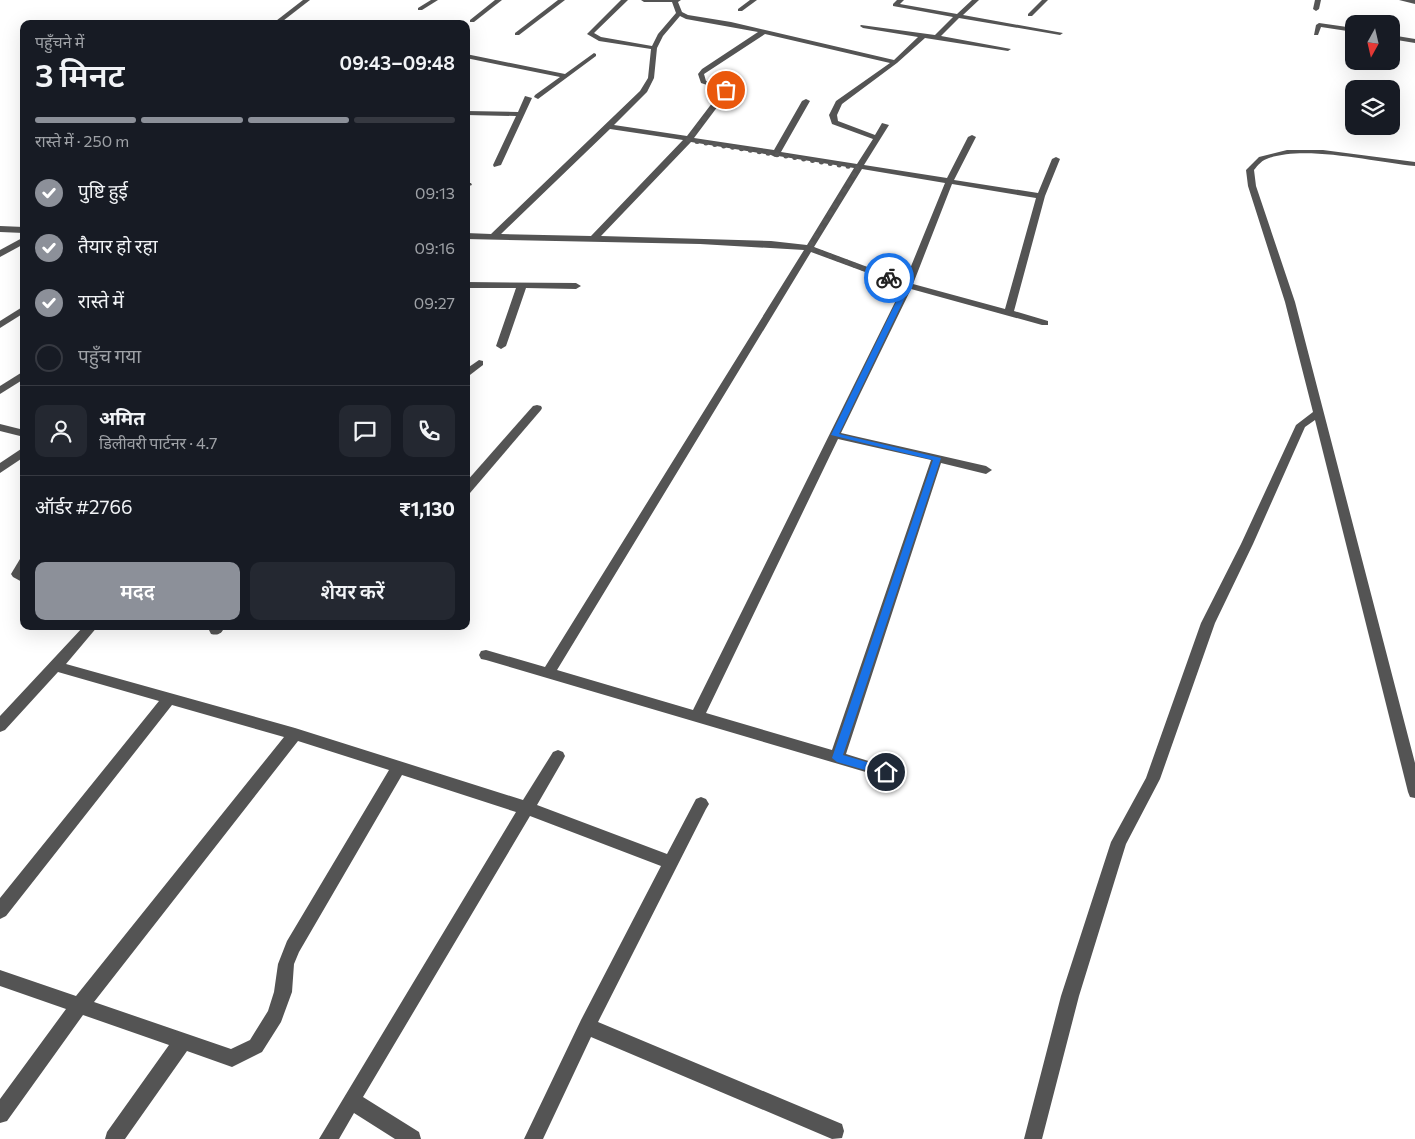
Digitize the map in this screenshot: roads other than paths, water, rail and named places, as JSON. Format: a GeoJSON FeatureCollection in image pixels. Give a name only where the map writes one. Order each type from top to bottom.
{"type":"FeatureCollection","features":[{"type":"Feature","properties":{"kind":"street"},"geometry":{"type":"LineString","coordinates":[[282,20],[307,0]]}},
{"type":"Feature","properties":{"kind":"street"},"geometry":{"type":"LineString","coordinates":[[420,10],[435,0]]}},
{"type":"Feature","properties":{"kind":"street"},"geometry":{"type":"LineString","coordinates":[[472,21],[499,0]]}},
{"type":"Feature","properties":{"kind":"street"},"geometry":{"type":"LineString","coordinates":[[517,34],[562,0]]}},
{"type":"Feature","properties":{"kind":"street"},"geometry":{"type":"LineString","coordinates":[[626,0],[592,30],[590,34],[599,39],[654,48]]}},
{"type":"Feature","properties":{"kind":"street"},"geometry":{"type":"LineString","coordinates":[[493,237],[643,92],[651,78],[654,48],[660,35],[679,13],[677,0],[644,0]]}},
{"type":"Feature","properties":{"kind":"street"},"geometry":{"type":"LineString","coordinates":[[740,10],[754,0]]}},
{"type":"Feature","properties":{"kind":"street"},"geometry":{"type":"LineString","coordinates":[[900,0],[895,5],[1060,33]]}},
{"type":"Feature","properties":{"kind":"street"},"geometry":{"type":"LineString","coordinates":[[936,38],[947,23],[958,17],[976,0]]}},
{"type":"Feature","properties":{"kind":"street"},"geometry":{"type":"LineString","coordinates":[[1030,15],[1045,0]]}},
{"type":"Feature","properties":{"kind":"street"},"geometry":{"type":"LineString","coordinates":[[1316,9],[1318,0]]}},
{"type":"Feature","properties":{"kind":"street"},"geometry":{"type":"LineString","coordinates":[[1402,0],[1415,2]]}},
{"type":"Feature","properties":{"kind":"street"},"geometry":{"type":"LineString","coordinates":[[679,13],[895,62]]}},
{"type":"Feature","properties":{"kind":"street"},"geometry":{"type":"LineString","coordinates":[[1316,34],[1319,25],[1345,29]]}},
{"type":"Feature","properties":{"kind":"street"},"geometry":{"type":"LineString","coordinates":[[863,26],[1008,50]]}},
{"type":"Feature","properties":{"kind":"street"},"geometry":{"type":"LineString","coordinates":[[594,238],[688,140],[726,90],[724,87],[703,82],[701,74],[704,70],[763,32]]}},
{"type":"Feature","properties":{"kind":"street"},"geometry":{"type":"LineString","coordinates":[[877,138],[835,122],[833,115],[839,103],[895,62],[924,36]]}},
{"type":"Feature","properties":{"kind":"street"},"geometry":{"type":"LineString","coordinates":[[1400,38],[1415,41]]}},
{"type":"Feature","properties":{"kind":"street"},"geometry":{"type":"LineString","coordinates":[[538,97],[594,55]]}},
{"type":"Feature","properties":{"kind":"street"},"geometry":{"type":"LineString","coordinates":[[470,57],[566,76]]}},
{"type":"Feature","properties":{"kind":"street"},"geometry":{"type":"LineString","coordinates":[[497,165],[528,98]]}},
{"type":"Feature","properties":{"kind":"street"},"geometry":{"type":"LineString","coordinates":[[775,154],[806,101]]}},
{"type":"Feature","properties":{"kind":"street"},"geometry":{"type":"LineString","coordinates":[[470,113],[520,114]]}},
{"type":"Feature","properties":{"kind":"street"},"geometry":{"type":"LineString","coordinates":[[548,673],[885,125]]}},
{"type":"Feature","properties":{"kind":"street"},"geometry":{"type":"LineString","coordinates":[[608,126],[858,168],[1041,196]]}},
{"type":"Feature","properties":{"kind":"street"},"geometry":{"type":"LineString","coordinates":[[697,717],[908,285],[949,182],[972,137]]}},
{"type":"Feature","properties":{"kind":"street"},"geometry":{"type":"LineString","coordinates":[[1415,164],[1334,155],[1285,153],[1262,158],[1250,170],[1252,186],[1290,302],[1415,792]]}},
{"type":"Feature","properties":{"kind":"street"},"geometry":{"type":"LineString","coordinates":[[1009,312],[1041,196],[1056,159]]}},
{"type":"Feature","properties":{"kind":"street"},"geometry":{"type":"LineString","coordinates":[[0,229],[20,230]]}},
{"type":"Feature","properties":{"kind":"street"},"geometry":{"type":"LineString","coordinates":[[470,236],[771,244],[809,248],[908,285],[1045,323]]}},
{"type":"Feature","properties":{"kind":"street"},"geometry":{"type":"LineString","coordinates":[[0,254],[20,242]]}},
{"type":"Feature","properties":{"kind":"street"},"geometry":{"type":"LineString","coordinates":[[470,285],[576,286]]}},
{"type":"Feature","properties":{"kind":"street"},"geometry":{"type":"LineString","coordinates":[[501,346],[522,285]]}},
{"type":"Feature","properties":{"kind":"street"},"geometry":{"type":"LineString","coordinates":[[0,325],[20,312]]}},
{"type":"Feature","properties":{"kind":"street"},"geometry":{"type":"LineString","coordinates":[[470,371],[478,363]]}},
{"type":"Feature","properties":{"kind":"street"},"geometry":{"type":"LineString","coordinates":[[0,390],[20,377]]}},
{"type":"Feature","properties":{"kind":"street"},"geometry":{"type":"LineString","coordinates":[[470,485],[538,408]]}},
{"type":"Feature","properties":{"kind":"street"},"geometry":{"type":"LineString","coordinates":[[1033,1139],[1070,996],[1119,842],[1153,779],[1208,623],[1247,544],[1301,425],[1319,413]]}},
{"type":"Feature","properties":{"kind":"street"},"geometry":{"type":"LineString","coordinates":[[0,427],[20,433]]}},
{"type":"Feature","properties":{"kind":"street"},"geometry":{"type":"LineString","coordinates":[[835,435],[986,470]]}},
{"type":"Feature","properties":{"kind":"street"},"geometry":{"type":"LineString","coordinates":[[0,469],[20,454]]}},
{"type":"Feature","properties":{"kind":"street"},"geometry":{"type":"LineString","coordinates":[[837,758],[937,458]]}},
{"type":"Feature","properties":{"kind":"street"},"geometry":{"type":"LineString","coordinates":[[0,726],[88,630]]}},
{"type":"Feature","properties":{"kind":"street"},"geometry":{"type":"LineString","coordinates":[[486,655],[886,772]]}},
{"type":"Feature","properties":{"kind":"street"},"geometry":{"type":"LineString","coordinates":[[55,666],[295,734],[399,767],[526,808],[671,863]]}},
{"type":"Feature","properties":{"kind":"street"},"geometry":{"type":"LineString","coordinates":[[0,911],[169,699]]}},
{"type":"Feature","properties":{"kind":"street"},"geometry":{"type":"LineString","coordinates":[[0,1114],[80,1005],[295,734]]}},
{"type":"Feature","properties":{"kind":"street"},"geometry":{"type":"LineString","coordinates":[[328,1139],[558,756]]}},
{"type":"Feature","properties":{"kind":"street"},"geometry":{"type":"LineString","coordinates":[[0,978],[232,1058],[256,1046],[275,1016],[283,992],[286,964],[293,947],[399,767]]}},
{"type":"Feature","properties":{"kind":"street"},"geometry":{"type":"LineString","coordinates":[[533,1139],[587,1026],[701,804]]}},
{"type":"Feature","properties":{"kind":"street"},"geometry":{"type":"LineString","coordinates":[[587,1026],[835,1131]]}},
{"type":"Feature","properties":{"kind":"street"},"geometry":{"type":"LineString","coordinates":[[114,1139],[183,1041]]}},
{"type":"Feature","properties":{"kind":"street"},"geometry":{"type":"LineString","coordinates":[[352,1101],[412,1139]]}}]}
